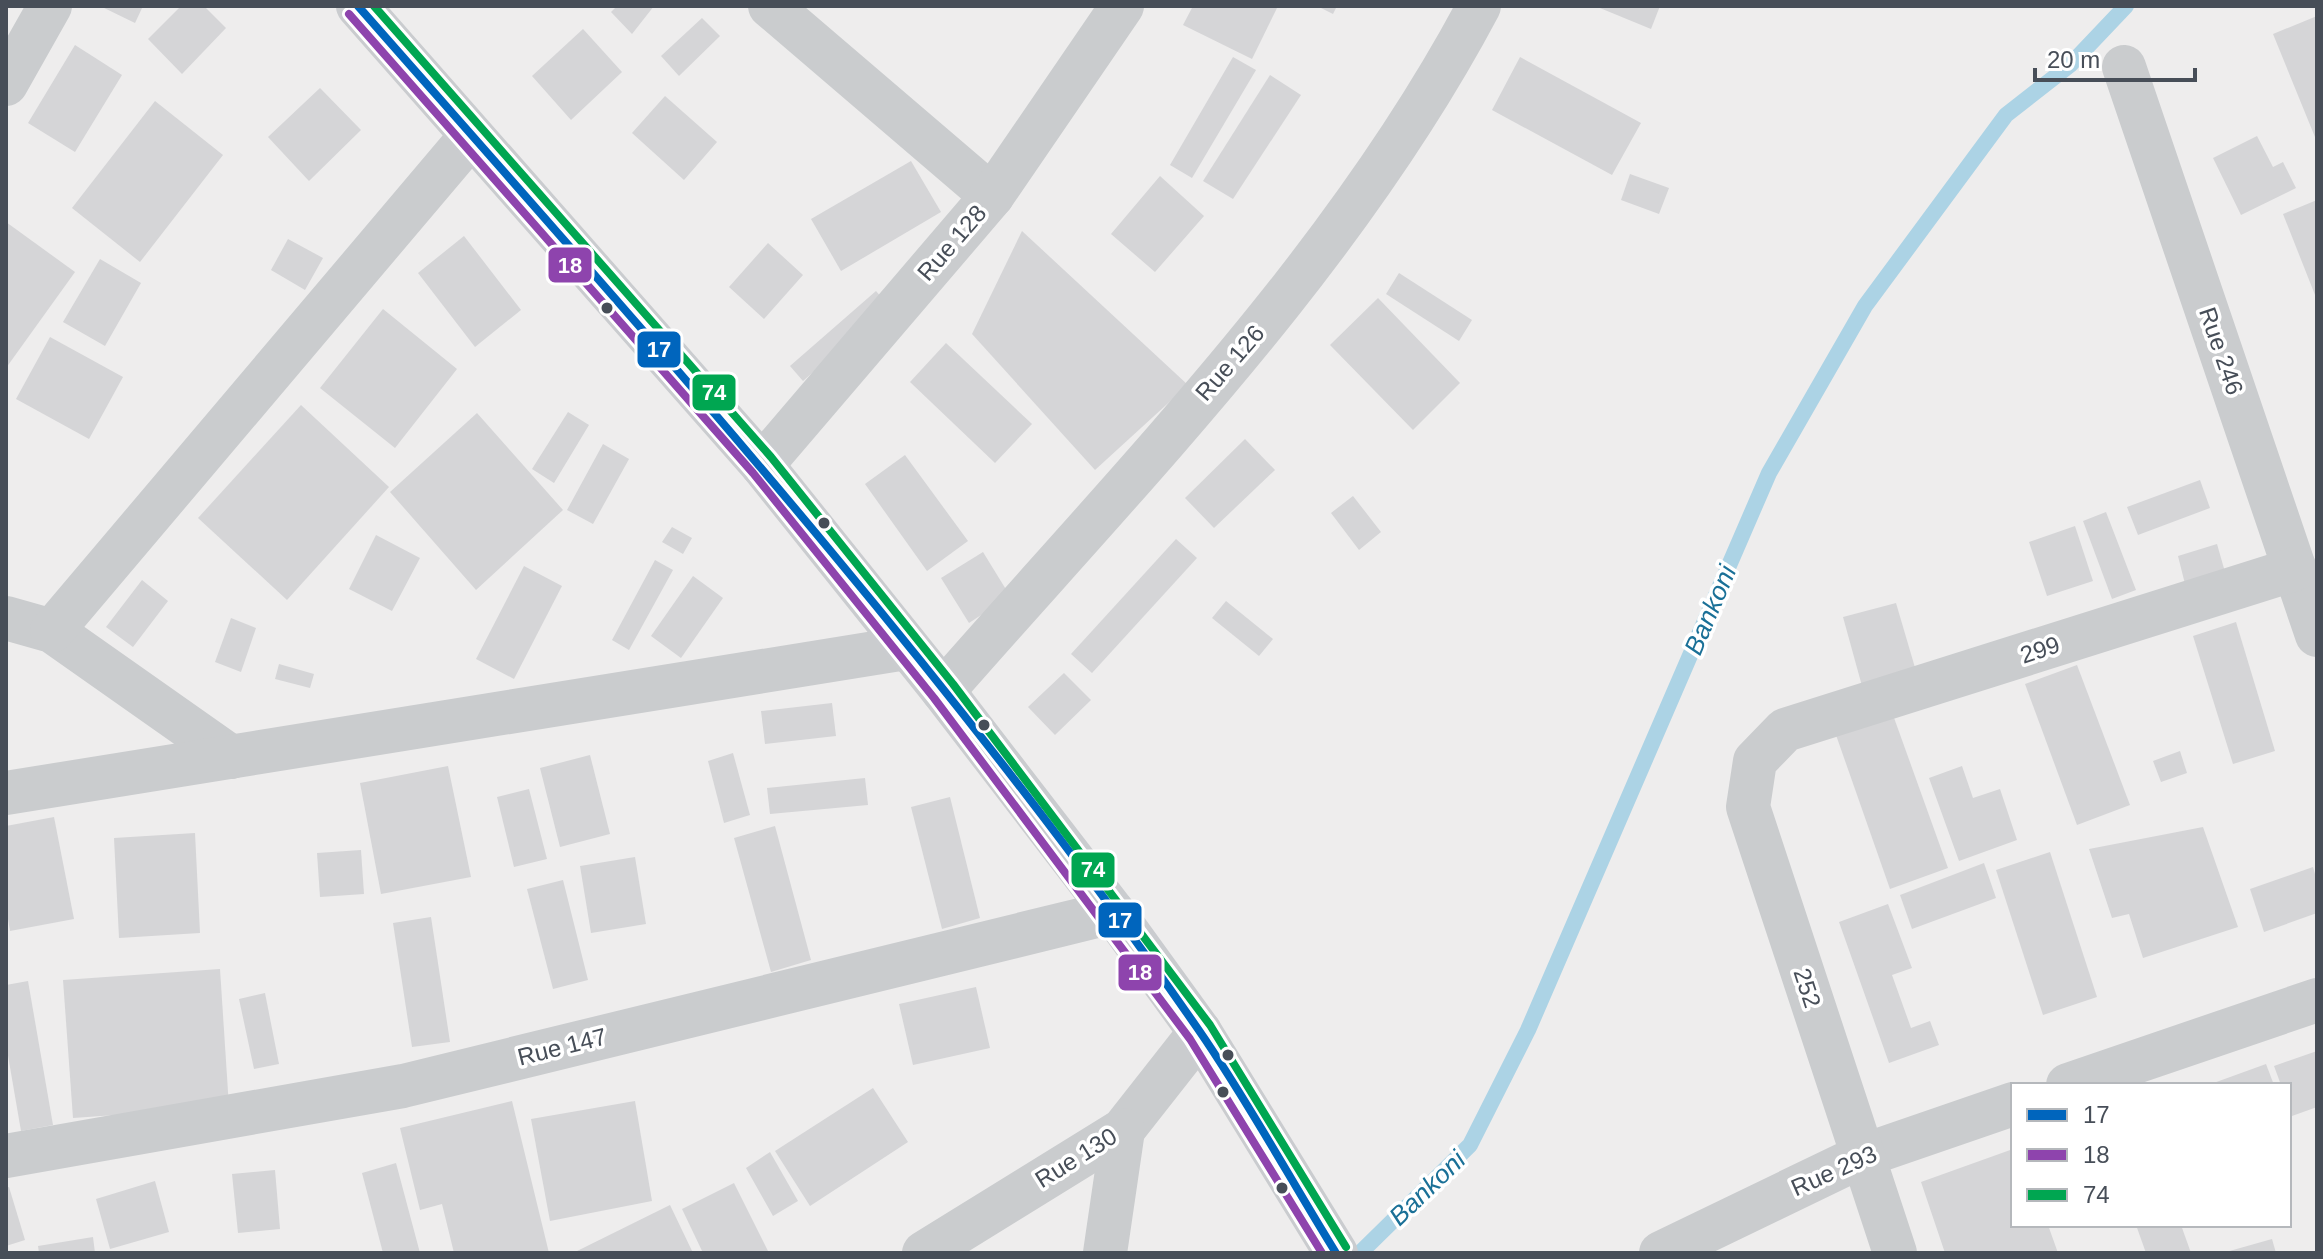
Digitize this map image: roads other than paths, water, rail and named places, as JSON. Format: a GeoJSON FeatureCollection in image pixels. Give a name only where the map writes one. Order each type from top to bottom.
{"type":"FeatureCollection","features":[{"type":"Feature","properties":{"kind":"street"},"geometry":{"type":"LineString","coordinates":[[6,84],[50,6]]}},
{"type":"Feature","properties":{"kind":"street"},"geometry":{"type":"LineString","coordinates":[[358,6],[762,465],[943,691],[1113,912],[1200,1032],[1336,1253]]}},
{"type":"Feature","properties":{"kind":"street"},"geometry":{"type":"LineString","coordinates":[[770,6],[992,196]]}},
{"type":"Feature","properties":{"kind":"street","name":"Rue 128"},"geometry":{"type":"LineString","coordinates":[[762,465],[992,196],[1122,6]]}},
{"type":"Feature","properties":{"kind":"street","name":"Rue 126"},"geometry":{"type":"LineString","coordinates":[[943,691],[1284,301],[1442,77],[1479,6]]}},
{"type":"Feature","properties":{"kind":"street","name":"Rue 246"},"geometry":{"type":"LineString","coordinates":[[2124,67],[2317,635]]}},
{"type":"Feature","properties":{"kind":"street"},"geometry":{"type":"LineString","coordinates":[[52,631],[471,136]]}},
{"type":"Feature","properties":{"kind":"street","name":"299"},"geometry":{"type":"LineString","coordinates":[[1785,730],[2295,569]]}},
{"type":"Feature","properties":{"kind":"street"},"geometry":{"type":"LineString","coordinates":[[6,618],[52,631],[231,757]]}},
{"type":"Feature","properties":{"kind":"street"},"geometry":{"type":"LineString","coordinates":[[6,793],[906,648]]}},
{"type":"Feature","properties":{"kind":"street","name":"252"},"geometry":{"type":"LineString","coordinates":[[1785,730],[1755,761],[1748,807],[1895,1253]]}},
{"type":"Feature","properties":{"kind":"street","name":"Rue 147"},"geometry":{"type":"LineString","coordinates":[[6,1156],[403,1086],[1113,912]]}},
{"type":"Feature","properties":{"kind":"street"},"geometry":{"type":"LineString","coordinates":[[2074,1083],[2317,1000]]}},
{"type":"Feature","properties":{"kind":"street","name":"Rue 130"},"geometry":{"type":"LineString","coordinates":[[924,1253],[1123,1130],[1200,1032]]}},
{"type":"Feature","properties":{"kind":"street","name":"Rue 293"},"geometry":{"type":"LineString","coordinates":[[1661,1253],[1862,1156],[2011,1105]]}},
{"type":"Feature","properties":{"kind":"street"},"geometry":{"type":"LineString","coordinates":[[1105,1253],[1123,1130]]}},
{"type":"Feature","properties":{"kind":"waterway","name":"Bankoni"},"geometry":{"type":"LineString","coordinates":[[1360,1253],[1470,1145],[1528,1030],[1769,473],[1865,306],[2006,115],[2070,65],[2126,6]]}}]}
